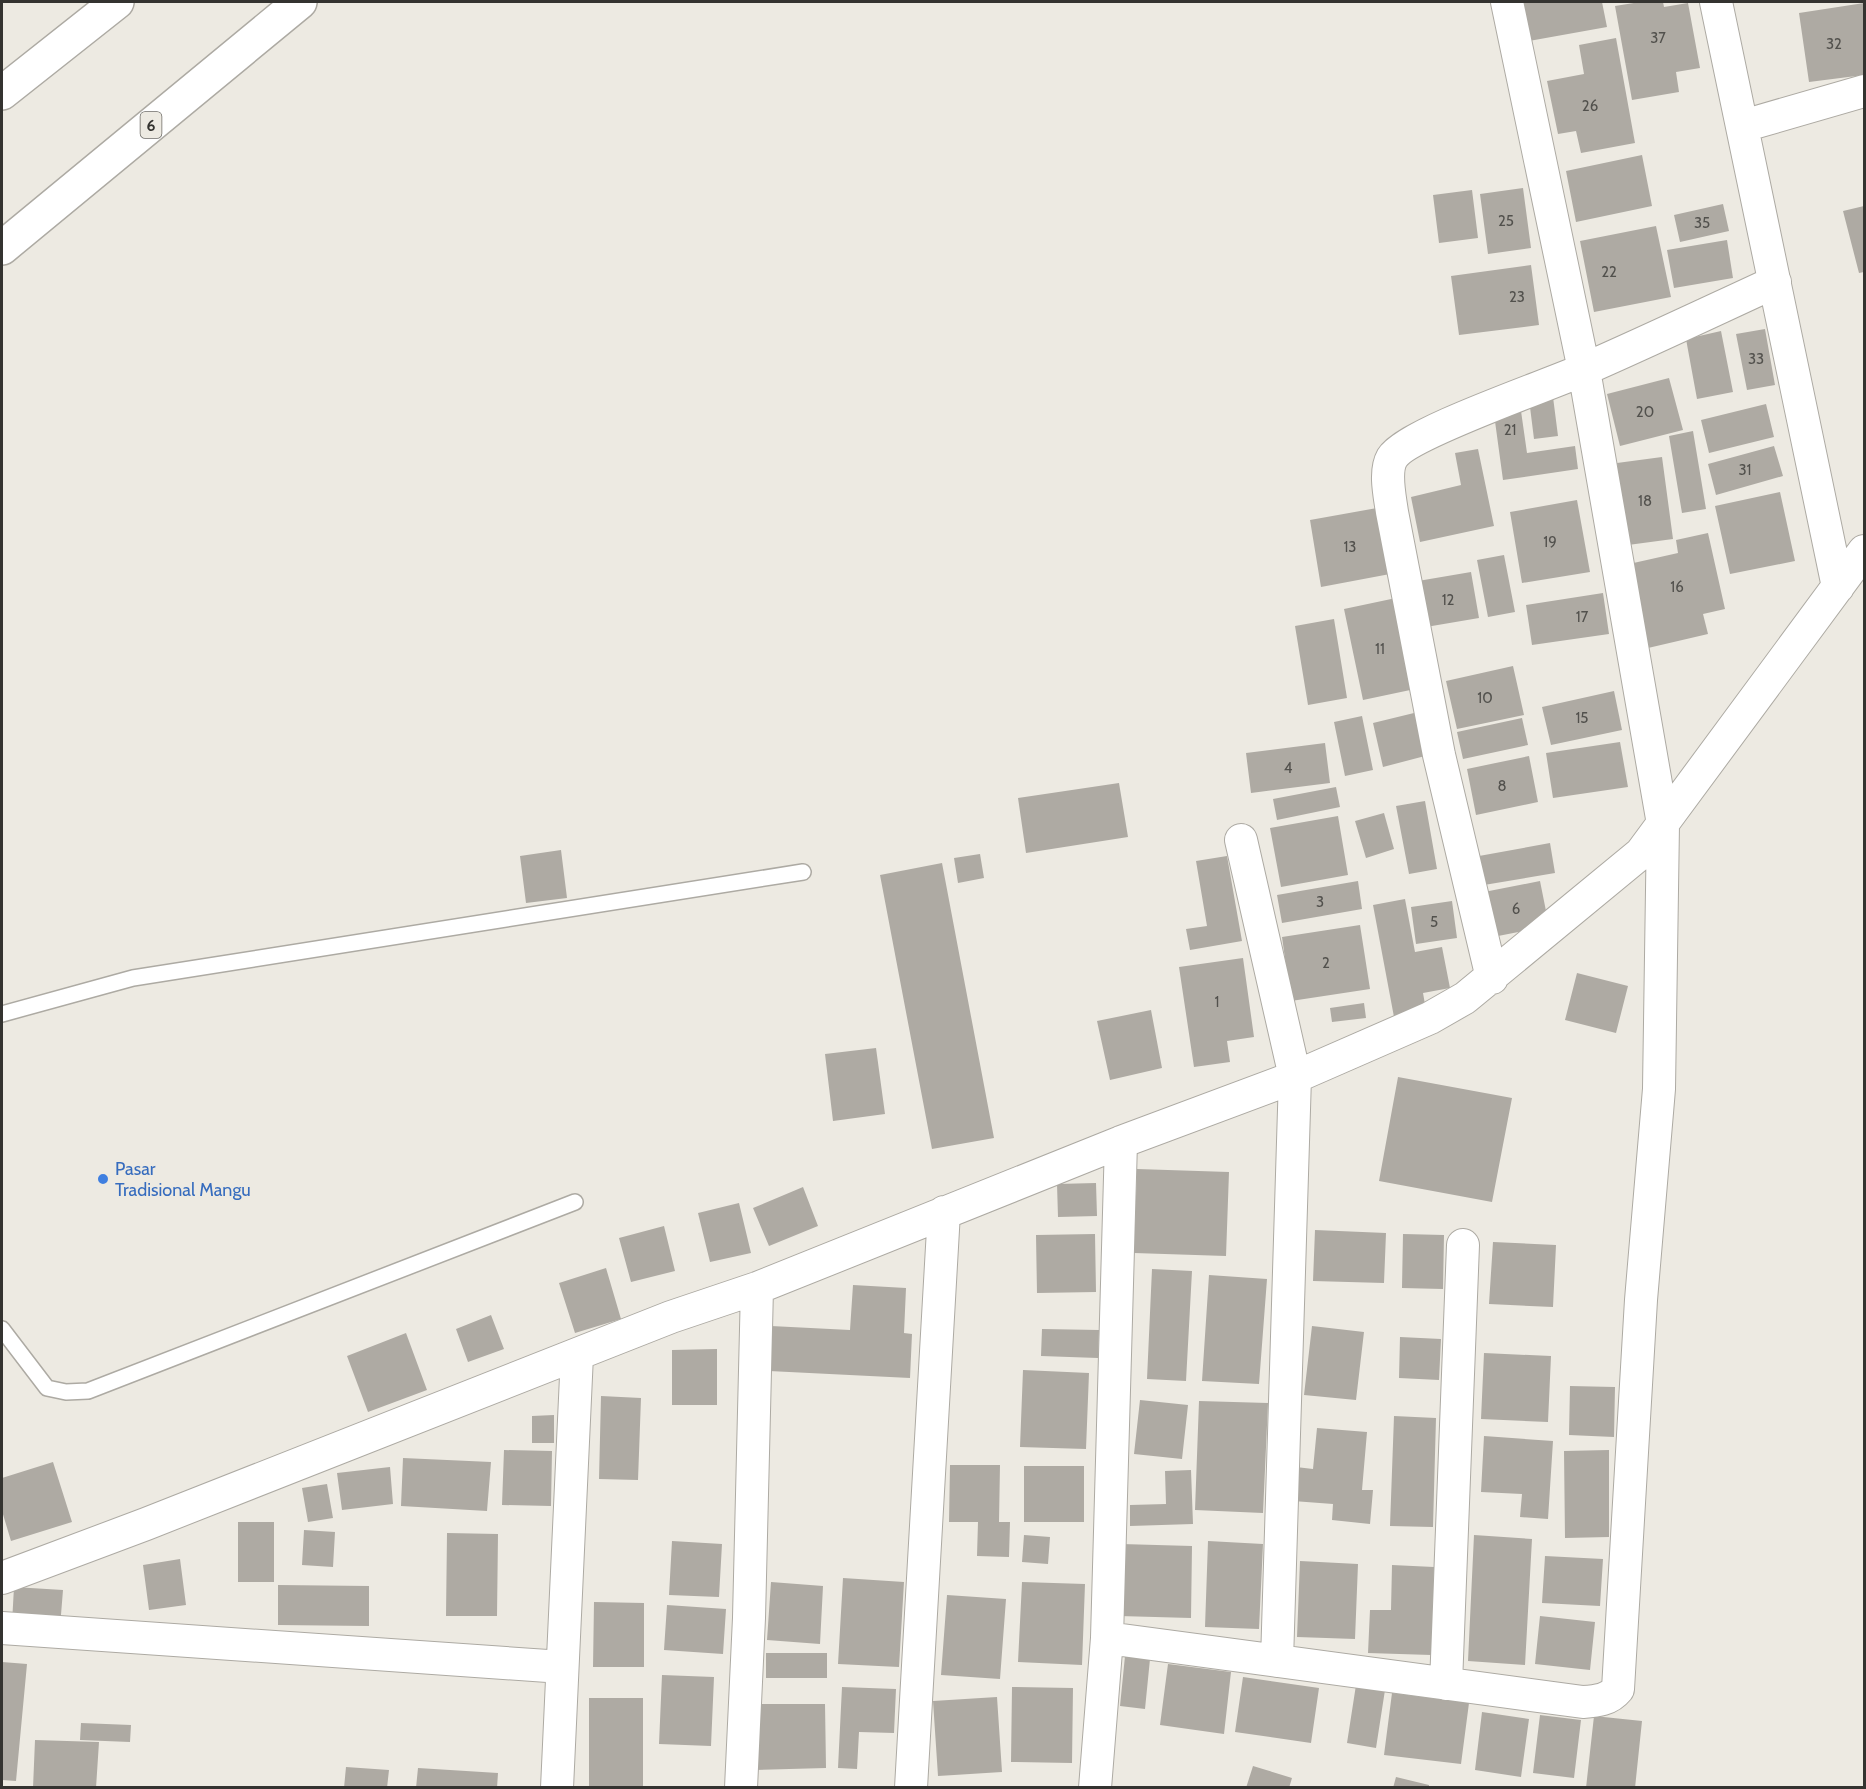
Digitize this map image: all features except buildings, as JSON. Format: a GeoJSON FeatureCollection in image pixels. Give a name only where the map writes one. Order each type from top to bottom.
{"type":"FeatureCollection","features":[{"type":"Feature","properties":{"kind":"highway"},"geometry":{"type":"LineString","coordinates":[[2,93],[117,2]]}},
{"type":"Feature","properties":{"kind":"highway","name":"6"},"geometry":{"type":"LineString","coordinates":[[2,248],[300,2]]}},
{"type":"Feature","properties":{"kind":"street"},"geometry":{"type":"LineString","coordinates":[[1107,1638],[1583,1702],[1605,1699],[1613,1696],[1618,1689],[1641,1300],[1659,1089],[1663,824],[1584,370],[1507,2]]}},
{"type":"Feature","properties":{"kind":"street"},"geometry":{"type":"LineString","coordinates":[[1716,2],[1838,587]]}},
{"type":"Feature","properties":{"kind":"street"},"geometry":{"type":"LineString","coordinates":[[1743,126],[1864,91]]}},
{"type":"Feature","properties":{"kind":"street"},"geometry":{"type":"LineString","coordinates":[[1492,978],[1439,755],[1392,512],[1388,472],[1392,459],[1400,450],[1428,433],[1584,370],[1775,282]]}},
{"type":"Feature","properties":{"kind":"street"},"geometry":{"type":"LineString","coordinates":[[2,1578],[158,1520],[671,1317],[757,1288],[1121,1142],[1295,1077],[1430,1018],[1465,998],[1492,978],[1641,853],[1864,551]]}},
{"type":"Feature","properties":{"kind":"street"},"geometry":{"type":"LineString","coordinates":[[1241,840],[1295,1077],[1277,1661]]}},
{"type":"Feature","properties":{"kind":"street"},"geometry":{"type":"LineString","coordinates":[[1095,1788],[1107,1638],[1121,1142]]}},
{"type":"Feature","properties":{"kind":"street"},"geometry":{"type":"LineString","coordinates":[[911,1788],[944,1212]]}},
{"type":"Feature","properties":{"kind":"street"},"geometry":{"type":"LineString","coordinates":[[1446,1684],[1463,1245]]}},
{"type":"Feature","properties":{"kind":"street"},"geometry":{"type":"LineString","coordinates":[[741,1788],[749,1618],[757,1288]]}},
{"type":"Feature","properties":{"kind":"street"},"geometry":{"type":"LineString","coordinates":[[557,1788],[577,1355]]}},
{"type":"Feature","properties":{"kind":"street"},"geometry":{"type":"LineString","coordinates":[[2,1628],[562,1666]]}},
{"type":"Feature","properties":{"kind":"lane"},"geometry":{"type":"LineString","coordinates":[[2,1014],[133,978],[803,872]]}},
{"type":"Feature","properties":{"kind":"lane"},"geometry":{"type":"LineString","coordinates":[[2,1329],[47,1388],[66,1392],[88,1391],[575,1202]]}},
{"type":"Feature","properties":{"kind":"place","name":"Pasar Tradisional Mangu"},"geometry":{"type":"Point","coordinates":[103,1179]}}]}
